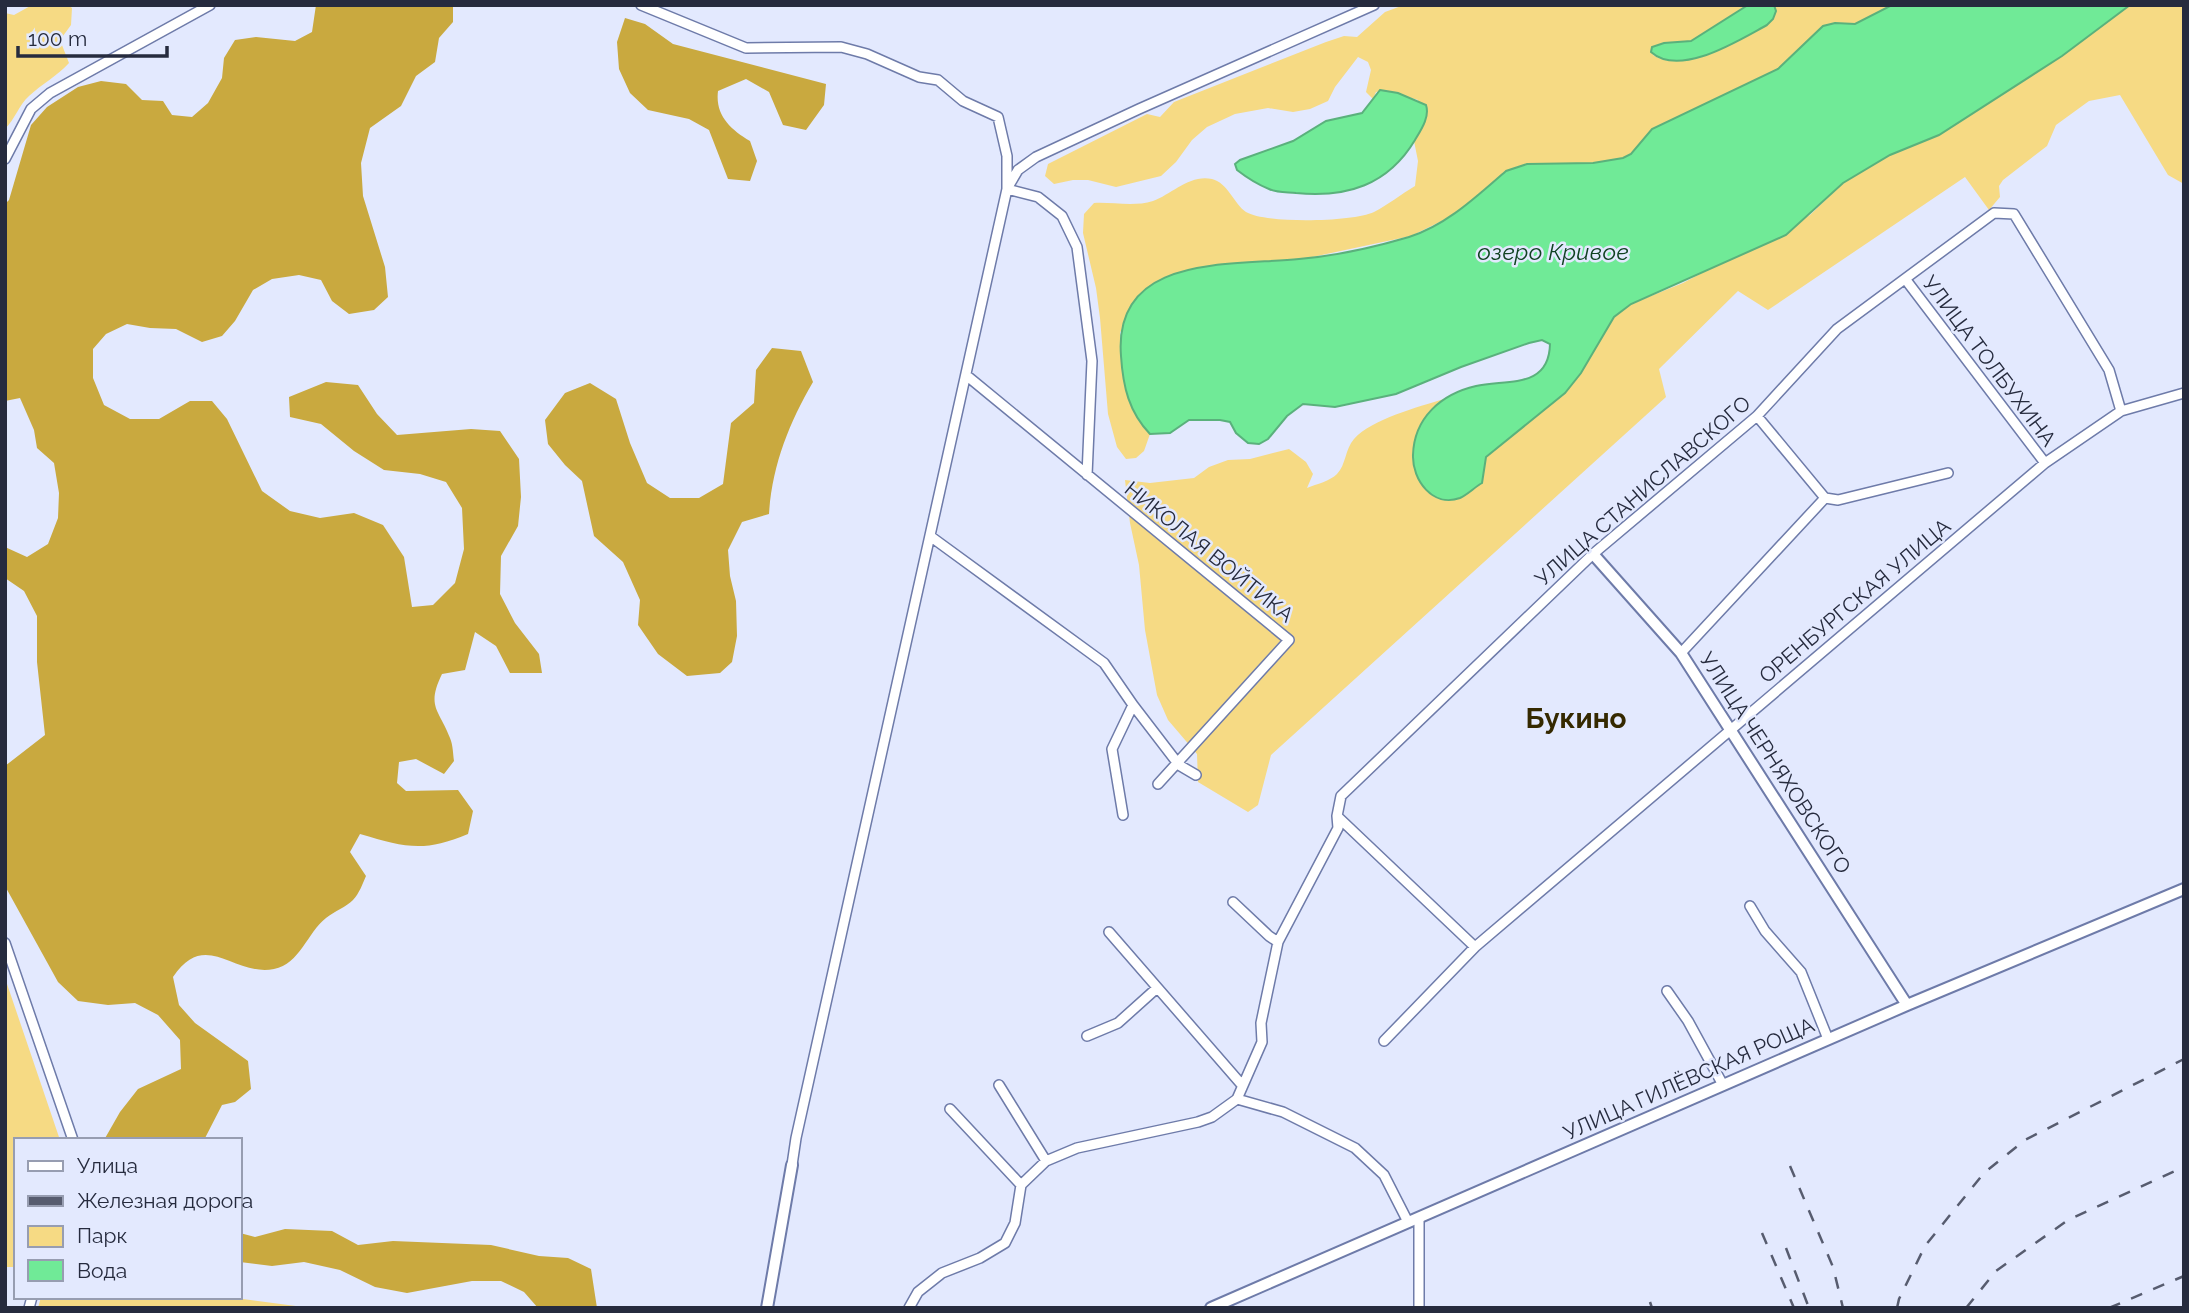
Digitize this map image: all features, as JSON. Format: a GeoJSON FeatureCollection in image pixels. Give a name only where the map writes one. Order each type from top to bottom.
{"type":"FeatureCollection","features":[{"type":"Feature","properties":{"kind":"street"},"geometry":{"type":"LineString","coordinates":[[5,159],[31,109],[50,93],[210,5]]}},
{"type":"Feature","properties":{"kind":"street"},"geometry":{"type":"LineString","coordinates":[[641,5],[746,48],[841,47],[867,54],[919,77],[937,80],[963,101],[998,117],[1007,156],[1007,189],[796,1138],[767,1308]]}},
{"type":"Feature","properties":{"kind":"street"},"geometry":{"type":"LineString","coordinates":[[1007,189],[1018,170],[1036,157],[1139,108],[1374,5]]}},
{"type":"Feature","properties":{"kind":"street"},"geometry":{"type":"LineString","coordinates":[[1007,189],[1038,197],[1062,216],[1077,247],[1092,361],[1087,475]]}},
{"type":"Feature","properties":{"kind":"street","name":"УЛИЦА СТАНИСЛАВСКОГО"},"geometry":{"type":"LineString","coordinates":[[1237,1099],[1262,1042],[1261,1023],[1278,942],[1338,828],[1337,816],[1341,796],[1593,554],[1757,416],[1837,330],[1877,298],[1906,281],[1994,213],[2014,214],[2109,370],[2121,411]]}},
{"type":"Feature","properties":{"kind":"street","name":"УЛИЦА ТОЛБУХИНА"},"geometry":{"type":"LineString","coordinates":[[1906,281],[2045,463]]}},
{"type":"Feature","properties":{"kind":"street"},"geometry":{"type":"LineString","coordinates":[[966,375],[1087,475]]}},
{"type":"Feature","properties":{"kind":"street","name":"ОРЕНБУРГСКАЯ УЛИЦА"},"geometry":{"type":"LineString","coordinates":[[1384,1041],[1475,947],[2045,463],[2121,411],[2184,393]]}},
{"type":"Feature","properties":{"kind":"street"},"geometry":{"type":"LineString","coordinates":[[1757,416],[1825,498],[1838,500],[1948,472]]}},
{"type":"Feature","properties":{"kind":"street","name":"НИКОЛАЯ ВОЙТИКА"},"geometry":{"type":"LineString","coordinates":[[1087,475],[1289,640],[1158,784]]}},
{"type":"Feature","properties":{"kind":"street"},"geometry":{"type":"LineString","coordinates":[[1681,653],[1825,498]]}},
{"type":"Feature","properties":{"kind":"street"},"geometry":{"type":"LineString","coordinates":[[930,536],[1104,663],[1178,763],[1196,775]]}},
{"type":"Feature","properties":{"kind":"street","name":"УЛИЦА ЧЕРНЯХОВСКОГО"},"geometry":{"type":"LineString","coordinates":[[1593,554],[1681,653],[1908,1005]]}},
{"type":"Feature","properties":{"kind":"street"},"geometry":{"type":"LineString","coordinates":[[1123,815],[1112,749],[1133,705]]}},
{"type":"Feature","properties":{"kind":"street"},"geometry":{"type":"LineString","coordinates":[[1337,816],[1475,947]]}},
{"type":"Feature","properties":{"kind":"street","name":"УЛИЦА ГИЛЁВСКАЯ РОЩА"},"geometry":{"type":"LineString","coordinates":[[1211,1308],[1908,1005],[2184,889]]}},
{"type":"Feature","properties":{"kind":"street"},"geometry":{"type":"LineString","coordinates":[[1233,902],[1278,942]]}},
{"type":"Feature","properties":{"kind":"street"},"geometry":{"type":"LineString","coordinates":[[1750,906],[1765,931],[1801,972],[1828,1040]]}},
{"type":"Feature","properties":{"kind":"street"},"geometry":{"type":"LineString","coordinates":[[1109,932],[1242,1085]]}},
{"type":"Feature","properties":{"kind":"street"},"geometry":{"type":"LineString","coordinates":[[5,943],[72,1138]]}},
{"type":"Feature","properties":{"kind":"street"},"geometry":{"type":"LineString","coordinates":[[1087,1036],[1118,1023],[1157,988]]}},
{"type":"Feature","properties":{"kind":"street"},"geometry":{"type":"LineString","coordinates":[[1667,991],[1688,1021],[1723,1085]]}},
{"type":"Feature","properties":{"kind":"street"},"geometry":{"type":"LineString","coordinates":[[999,1086],[1046,1161]]}},
{"type":"Feature","properties":{"kind":"street"},"geometry":{"type":"LineString","coordinates":[[909,1308],[918,1292],[942,1273],[980,1258],[1005,1243],[1015,1223],[1021,1185],[1046,1161],[1077,1149],[1198,1122],[1212,1117],[1237,1099],[1283,1112],[1355,1148],[1384,1175],[1414,1220],[1419,1308]]}},
{"type":"Feature","properties":{"kind":"street"},"geometry":{"type":"LineString","coordinates":[[950,1109],[1021,1185]]}},
{"type":"Feature","properties":{"kind":"green space"},"geometry":{"type":"Polygon","coordinates":[[[32,5],[68,5],[72,8],[71,25],[60,40],[69,63],[26,100],[5,129],[5,13],[14,15],[32,5]]]}},
{"type":"Feature","properties":{"kind":"green space"},"geometry":{"type":"Polygon","coordinates":[[[1404,5],[1748,5],[1691,41],[1664,43],[1652,47],[1653,55],[1680,61],[1711,53],[1767,25],[1776,11],[1774,5],[1892,5],[1855,24],[1835,23],[1823,26],[1778,69],[1652,129],[1631,154],[1623,158],[1593,163],[1527,164],[1516,167],[1452,216],[1411,236],[1303,259],[1200,268],[1120,332],[1123,373],[1129,399],[1150,434],[1144,451],[1136,458],[1126,459],[1117,447],[1108,414],[1100,318],[1083,233],[1084,214],[1094,203],[1146,203],[1189,182],[1204,178],[1218,181],[1246,212],[1256,216],[1290,220],[1330,220],[1374,212],[1415,186],[1418,161],[1414,141],[1422,129],[1418,100],[1385,90],[1376,92],[1373,99],[1366,92],[1371,70],[1368,62],[1358,57],[1335,87],[1328,101],[1310,109],[1293,112],[1268,108],[1235,114],[1207,127],[1161,176],[1116,187],[1088,180],[1054,184],[1045,176],[1048,164],[1147,114],[1160,117],[1174,102],[1326,42],[1344,36],[1357,37],[1385,12],[1404,5]]]}},
{"type":"Feature","properties":{"kind":"green space"},"geometry":{"type":"Polygon","coordinates":[[[2130,5],[2184,5],[2184,184],[2168,175],[2120,95],[2089,101],[2056,125],[2047,146],[2003,180],[1999,186],[2000,197],[1989,210],[1965,177],[1768,310],[1738,291],[1659,369],[1666,397],[1271,755],[1258,805],[1248,812],[1198,782],[1197,754],[1168,720],[1157,695],[1145,630],[1139,565],[1125,480],[1150,483],[1194,478],[1209,467],[1228,460],[1250,459],[1289,449],[1306,462],[1313,474],[1307,488],[1337,474],[1351,443],[1372,425],[1396,414],[1444,399],[1427,414],[1482,483],[1486,457],[1565,393],[1581,373],[1614,317],[1631,304],[1683,283],[1810,215],[1843,183],[1890,155],[1939,135],[2062,56],[2130,5]]]}},
{"type":"Feature","properties":{"kind":"green space"},"geometry":{"type":"Polygon","coordinates":[[[5,978],[59,1138],[14,1138],[14,1267],[5,1267],[5,978]]]}},
{"type":"Feature","properties":{"kind":"green space"},"geometry":{"type":"Polygon","coordinates":[[[40,1299],[242,1299],[311,1308],[38,1308],[40,1299]]]}},
{"type":"Feature","properties":{"kind":"shaded area"},"geometry":{"type":"Polygon","coordinates":[[[316,5],[453,5],[453,22],[439,38],[435,62],[416,76],[401,106],[370,128],[361,163],[363,196],[385,267],[388,297],[374,310],[349,314],[332,301],[321,280],[299,275],[272,279],[253,290],[235,321],[222,336],[202,342],[176,329],[127,324],[106,334],[93,349],[93,378],[104,405],[130,419],[159,419],[190,401],[212,401],[227,419],[262,491],[290,511],[320,518],[354,513],[383,525],[404,557],[412,607],[433,605],[455,583],[464,549],[462,508],[446,482],[420,474],[384,470],[354,451],[321,424],[290,417],[289,397],[326,382],[358,385],[377,414],[397,435],[471,429],[500,431],[519,459],[521,497],[518,526],[501,556],[500,594],[515,623],[539,654],[542,673],[510,673],[496,646],[475,632],[465,670],[442,674],[435,694],[436,708],[451,741],[454,761],[444,774],[416,759],[399,762],[397,783],[406,791],[458,790],[473,811],[468,834],[438,844],[414,846],[360,834],[350,852],[366,876],[359,892],[350,902],[319,924],[290,961],[274,969],[259,970],[209,955],[197,956],[185,963],[173,977],[179,1005],[195,1023],[248,1061],[251,1089],[235,1102],[222,1105],[205,1138],[105,1138],[120,1112],[138,1089],[181,1069],[180,1040],[158,1015],[135,1003],[108,1005],[78,1001],[58,982],[5,886],[5,766],[45,735],[37,662],[37,616],[24,591],[5,578],[5,547],[27,557],[48,544],[58,518],[59,493],[54,463],[37,448],[34,430],[20,398],[5,401],[5,204],[9,200],[31,125],[47,107],[78,87],[101,81],[126,84],[142,100],[163,101],[172,115],[192,117],[208,103],[222,78],[224,58],[235,40],[256,37],[295,41],[312,32],[316,5]]]}},
{"type":"Feature","properties":{"kind":"shaded area"},"geometry":{"type":"Polygon","coordinates":[[[625,18],[645,24],[673,44],[826,84],[824,105],[806,130],[783,125],[769,92],[746,79],[718,91],[719,107],[725,120],[736,132],[750,141],[757,161],[750,181],[728,179],[709,130],[689,119],[648,110],[630,93],[619,69],[617,42],[625,18]]]}},
{"type":"Feature","properties":{"kind":"shaded area"},"geometry":{"type":"Polygon","coordinates":[[[772,348],[801,351],[813,382],[783,445],[769,514],[742,522],[728,550],[736,601],[737,636],[732,662],[720,673],[687,676],[658,654],[638,625],[640,600],[623,562],[594,536],[582,481],[548,444],[545,420],[565,393],[590,383],[616,399],[647,483],[670,498],[699,498],[723,484],[731,423],[754,403],[756,370],[772,348]]]}},
{"type":"Feature","properties":{"kind":"shaded area"},"geometry":{"type":"Polygon","coordinates":[[[285,1229],[332,1231],[358,1245],[393,1241],[491,1245],[539,1256],[568,1258],[591,1269],[597,1308],[538,1308],[524,1292],[501,1281],[472,1281],[407,1293],[375,1287],[340,1270],[304,1262],[272,1266],[242,1262],[242,1234],[255,1237],[285,1229]]]}},
{"type":"Feature","properties":{"kind":"water"},"geometry":{"type":"Polygon","coordinates":[[[1748,5],[1774,5],[1776,11],[1773,19],[1726,47],[1693,59],[1663,59],[1651,52],[1652,47],[1664,43],[1691,41],[1748,5]]]}},
{"type":"Feature","properties":{"kind":"water","name":"озеро Кривое"},"geometry":{"type":"Polygon","coordinates":[[[1892,5],[2130,5],[2062,56],[1939,135],[1890,155],[1843,183],[1786,235],[1631,304],[1614,317],[1581,373],[1565,393],[1486,457],[1482,483],[1460,498],[1441,499],[1433,495],[1426,490],[1416,474],[1413,455],[1418,430],[1424,419],[1441,402],[1463,390],[1534,376],[1548,359],[1550,344],[1542,340],[1529,343],[1396,394],[1335,407],[1303,404],[1287,416],[1268,439],[1259,444],[1248,443],[1236,433],[1230,422],[1220,420],[1189,420],[1170,433],[1150,434],[1132,408],[1123,378],[1123,323],[1136,299],[1155,282],[1181,272],[1210,266],[1313,258],[1396,241],[1423,232],[1449,217],[1506,171],[1527,164],[1593,163],[1623,158],[1631,154],[1652,129],[1778,69],[1823,26],[1835,23],[1855,24],[1892,5]]]}},
{"type":"Feature","properties":{"kind":"water"},"geometry":{"type":"Polygon","coordinates":[[[1380,90],[1398,93],[1426,105],[1427,110],[1426,119],[1415,140],[1392,168],[1379,178],[1349,190],[1296,193],[1272,190],[1237,170],[1235,164],[1240,160],[1293,141],[1326,121],[1362,113],[1380,90]]]}},
{"type":"Feature","properties":{"kind":"railway"},"geometry":{"type":"LineString","coordinates":[[1897,1308],[1925,1246],[1984,1173],[2025,1140],[2184,1059]]}},
{"type":"Feature","properties":{"kind":"railway"},"geometry":{"type":"LineString","coordinates":[[1790,1166],[1833,1267],[1843,1308]]}},
{"type":"Feature","properties":{"kind":"railway"},"geometry":{"type":"LineString","coordinates":[[1966,1308],[1996,1271],[2068,1220],[2184,1167]]}},
{"type":"Feature","properties":{"kind":"railway"},"geometry":{"type":"LineString","coordinates":[[1762,1233],[1794,1308]]}},
{"type":"Feature","properties":{"kind":"railway"},"geometry":{"type":"LineString","coordinates":[[1786,1248],[1809,1308]]}},
{"type":"Feature","properties":{"kind":"railway"},"geometry":{"type":"LineString","coordinates":[[2109,1308],[2184,1276]]}},
{"type":"Feature","properties":{"kind":"railway"},"geometry":{"type":"LineString","coordinates":[[1650,1302],[1652,1308]]}},
{"type":"Feature","properties":{"kind":"district","name":"Букино"},"geometry":{"type":"Point","coordinates":[1576,718]}}]}
